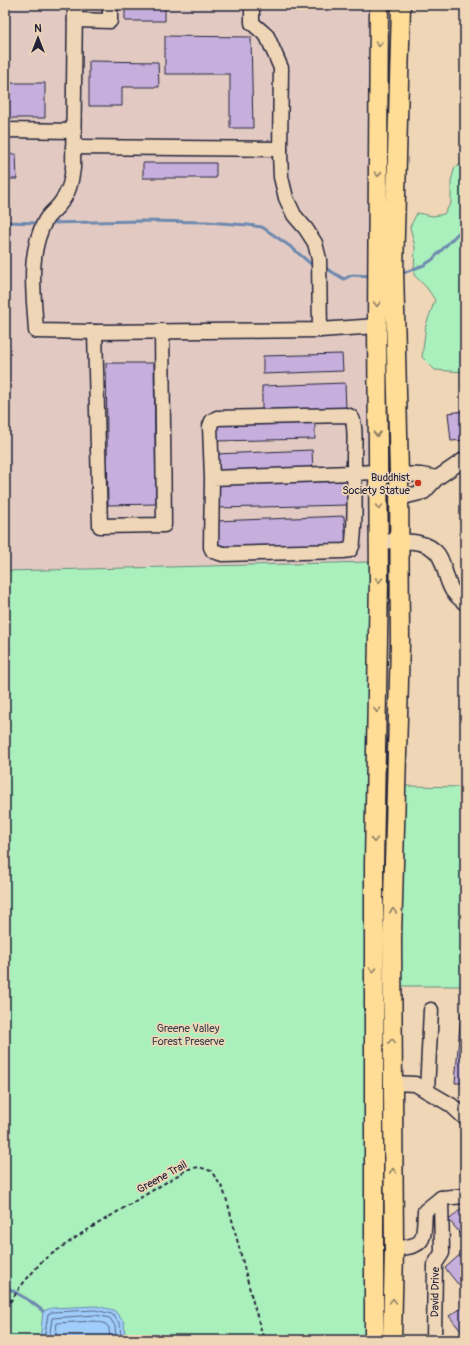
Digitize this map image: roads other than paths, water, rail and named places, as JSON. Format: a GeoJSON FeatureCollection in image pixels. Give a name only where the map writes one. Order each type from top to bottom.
{"type":"FeatureCollection","features":[{"type":"Feature","properties":{"kind":"main road"},"geometry":{"type":"LineString","coordinates":[[374,1340],[374,864],[379,541],[377,326],[379,5]]}},
{"type":"Feature","properties":{"kind":"main road"},"geometry":{"type":"LineString","coordinates":[[392,1340],[394,1249],[392,937],[400,643],[399,474],[394,270],[401,5]]}},
{"type":"Feature","properties":{"kind":"street"},"geometry":{"type":"LineString","coordinates":[[75,5],[73,168],[70,187],[61,203],[44,225],[37,240],[34,255],[33,278],[36,331],[95,332],[320,330],[377,326]]}},
{"type":"Feature","properties":{"kind":"street"},"geometry":{"type":"LineString","coordinates":[[75,20],[110,21],[110,5]]}},
{"type":"Feature","properties":{"kind":"street"},"geometry":{"type":"LineString","coordinates":[[252,5],[252,23],[267,36],[280,68],[281,177],[286,198],[294,216],[306,229],[315,243],[319,259],[320,330]]}},
{"type":"Feature","properties":{"kind":"street"},"geometry":{"type":"LineString","coordinates":[[5,130],[74,130]]}},
{"type":"Feature","properties":{"kind":"street"},"geometry":{"type":"LineString","coordinates":[[73,147],[280,149]]}},
{"type":"Feature","properties":{"kind":"street"},"geometry":{"type":"LineString","coordinates":[[95,332],[100,526],[164,526],[162,331]]}},
{"type":"Feature","properties":{"kind":"street"},"geometry":{"type":"LineString","coordinates":[[349,415],[354,422],[353,542],[350,550],[223,554],[213,551],[211,547],[212,478],[210,426],[212,421],[217,418],[349,415]]}},
{"type":"Feature","properties":{"kind":"street"},"geometry":{"type":"LineString","coordinates":[[399,498],[424,492],[437,478],[465,459]]}},
{"type":"Feature","properties":{"kind":"street"},"geometry":{"type":"LineString","coordinates":[[212,478],[378,472]]}},
{"type":"Feature","properties":{"kind":"street"},"geometry":{"type":"LineString","coordinates":[[399,474],[421,475],[437,478]]}},
{"type":"Feature","properties":{"kind":"street"},"geometry":{"type":"LineString","coordinates":[[379,541],[420,543],[432,547],[442,560],[452,590],[457,597],[465,603]]}},
{"type":"Feature","properties":{"kind":"street"},"geometry":{"type":"LineString","coordinates":[[427,1091],[431,1010]]}},
{"type":"Feature","properties":{"kind":"street"},"geometry":{"type":"LineString","coordinates":[[392,1084],[415,1084],[451,1105],[465,1118]]}},
{"type":"Feature","properties":{"kind":"street"},"geometry":{"type":"LineString","coordinates":[[394,1249],[412,1247],[423,1239],[425,1211],[441,1198],[465,1196]]}},
{"type":"Feature","properties":{"kind":"street","name":"David Drive"},"geometry":{"type":"LineString","coordinates":[[434,1340],[435,1264],[442,1253],[441,1198]]}},
{"type":"Feature","properties":{"kind":"water"},"geometry":{"type":"Polygon","coordinates":[[[96,1306],[114,1310],[124,1322],[125,1340],[40,1340],[43,1311],[52,1308],[96,1306]]]}},
{"type":"Feature","properties":{"kind":"waterway"},"geometry":{"type":"LineString","coordinates":[[49,223],[141,221],[207,222],[262,227],[291,247],[311,264]]}},
{"type":"Feature","properties":{"kind":"waterway"},"geometry":{"type":"LineString","coordinates":[[5,222],[40,223]]}},
{"type":"Feature","properties":{"kind":"waterway"},"geometry":{"type":"LineString","coordinates":[[403,273],[424,265],[432,260],[465,226]]}},
{"type":"Feature","properties":{"kind":"waterway"},"geometry":{"type":"LineString","coordinates":[[327,269],[344,279]]}},
{"type":"Feature","properties":{"kind":"waterway"},"geometry":{"type":"LineString","coordinates":[[344,279],[352,275],[372,276]]}},
{"type":"Feature","properties":{"kind":"waterway"},"geometry":{"type":"LineString","coordinates":[[5,1286],[30,1301],[43,1311]]}},
{"type":"Feature","properties":{"kind":"place","name":"Buddhist Society Statue"},"geometry":{"type":"Point","coordinates":[418,483]}},
{"type":"Feature","properties":{"kind":"park label","name":"Greene Valley Forest Preserve"},"geometry":{"type":"Point","coordinates":[188,1034]}}]}
